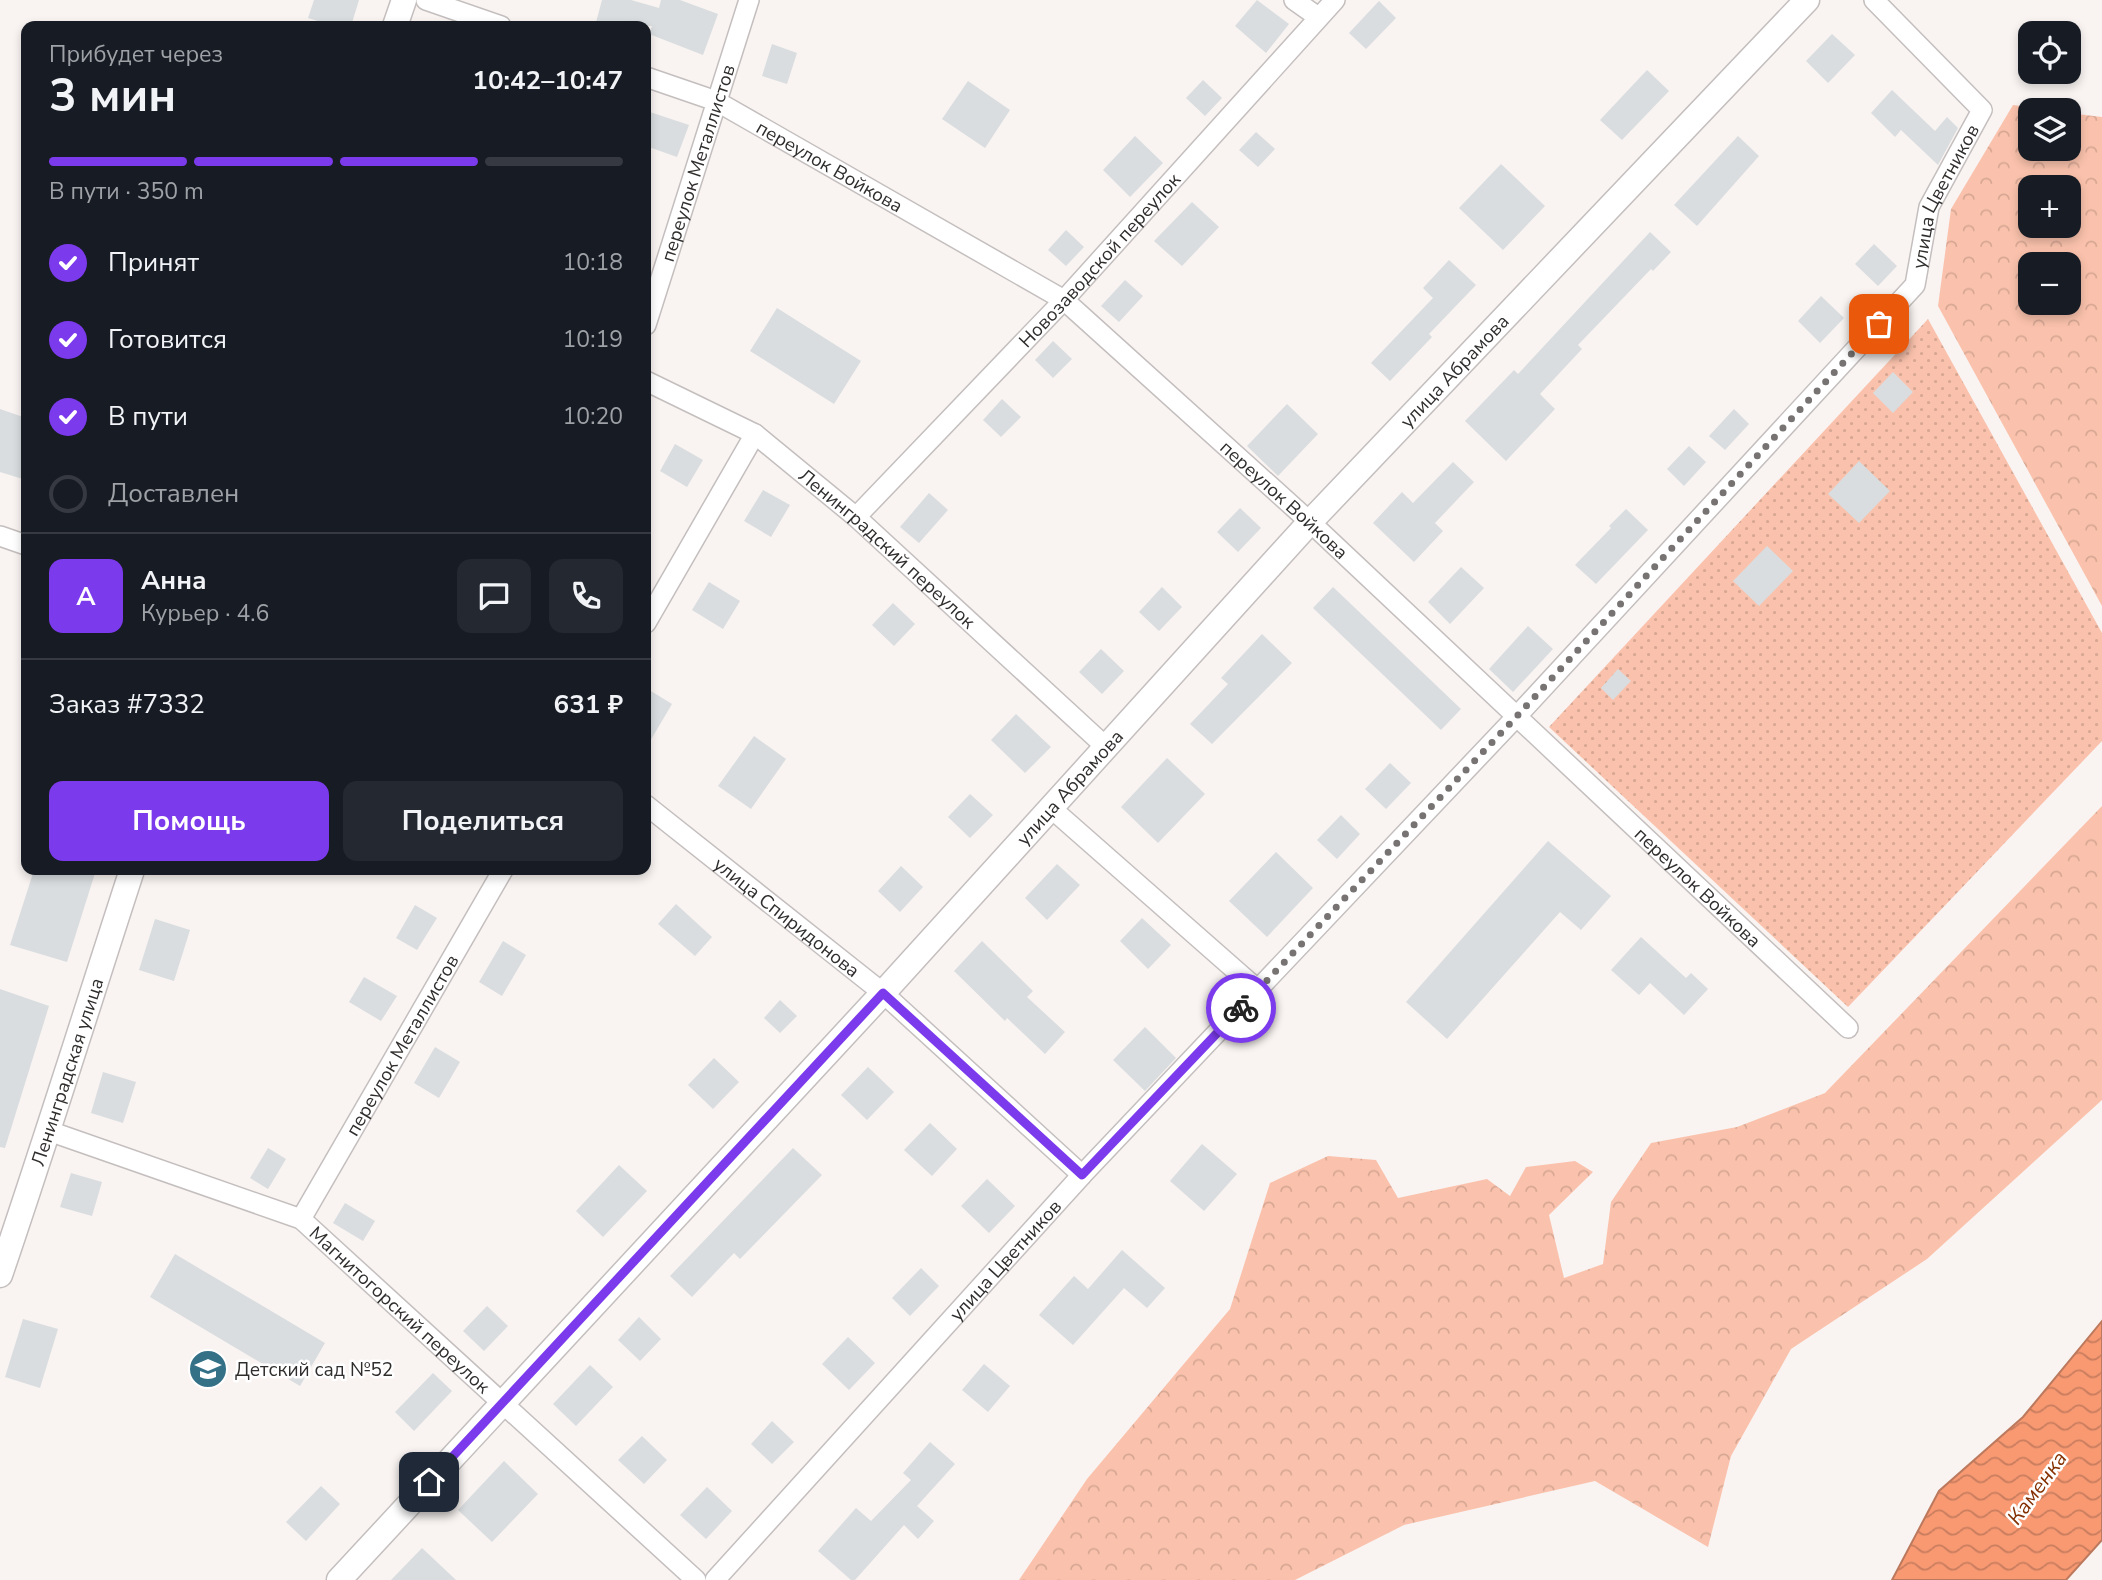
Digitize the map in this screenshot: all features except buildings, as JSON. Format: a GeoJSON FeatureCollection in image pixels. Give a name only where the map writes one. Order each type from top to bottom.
{"type":"FeatureCollection","features":[{"type":"Feature","properties":{"kind":"street"},"geometry":{"type":"LineString","coordinates":[[398,21],[404,0]]}},
{"type":"Feature","properties":{"kind":"street"},"geometry":{"type":"LineString","coordinates":[[426,0],[487,21]]}},
{"type":"Feature","properties":{"kind":"street","name":"переулок Металлистов"},"geometry":{"type":"LineString","coordinates":[[651,309],[749,0]]}},
{"type":"Feature","properties":{"kind":"street"},"geometry":{"type":"LineString","coordinates":[[1294,0],[1318,17]]}},
{"type":"Feature","properties":{"kind":"street","name":"Новозаводской переулок"},"geometry":{"type":"LineString","coordinates":[[856,517],[1064,300],[1335,0]]}},
{"type":"Feature","properties":{"kind":"street","name":"улица Абрамова"},"geometry":{"type":"LineString","coordinates":[[339,1580],[883,993],[1310,522],[1807,0]]}},
{"type":"Feature","properties":{"kind":"street","name":"улица Цветников"},"geometry":{"type":"LineString","coordinates":[[715,1580],[1082,1175],[1517,716],[1915,285],[1929,206],[1982,110],[1874,0]]}},
{"type":"Feature","properties":{"kind":"street","name":"переулок Войкова"},"geometry":{"type":"LineString","coordinates":[[651,79],[716,101],[1064,300],[1310,522],[1848,1028]]}},
{"type":"Feature","properties":{"kind":"street","name":"Ленинградский переулок"},"geometry":{"type":"LineString","coordinates":[[651,383],[755,434],[856,517],[1106,747]]}},
{"type":"Feature","properties":{"kind":"street"},"geometry":{"type":"LineString","coordinates":[[651,614],[755,434]]}},
{"type":"Feature","properties":{"kind":"street"},"geometry":{"type":"LineString","coordinates":[[0,536],[21,543]]}},
{"type":"Feature","properties":{"kind":"street","name":"улица Спиридонова"},"geometry":{"type":"LineString","coordinates":[[651,808],[883,993],[1082,1175]]}},
{"type":"Feature","properties":{"kind":"street"},"geometry":{"type":"LineString","coordinates":[[1051,808],[1258,990]]}},
{"type":"Feature","properties":{"kind":"street","name":"Ленинградская улица"},"geometry":{"type":"LineString","coordinates":[[0,1275],[130,875]]}},
{"type":"Feature","properties":{"kind":"street","name":"переулок Металлистов"},"geometry":{"type":"LineString","coordinates":[[301,1219],[500,875]]}},
{"type":"Feature","properties":{"kind":"street","name":"Магнитогорский переулок"},"geometry":{"type":"LineString","coordinates":[[49,1131],[301,1219],[696,1580]]}},
{"type":"Feature","properties":{"kind":"green space"},"geometry":{"type":"Polygon","coordinates":[[[2013,105],[2018,106],[2018,161],[2081,161],[2081,114],[2102,117],[2102,606],[1938,306],[1951,209],[2013,105]]]}},
{"type":"Feature","properties":{"kind":"green space"},"geometry":{"type":"Polygon","coordinates":[[[1928,319],[2102,633],[2102,741],[1848,1007],[1549,727],[1928,319]]]}},
{"type":"Feature","properties":{"kind":"green space"},"geometry":{"type":"Polygon","coordinates":[[[2102,806],[2102,1100],[1927,1259],[1791,1349],[1731,1456],[1708,1547],[1595,1481],[1404,1525],[1295,1580],[1019,1580],[1087,1479],[1230,1309],[1270,1183],[1328,1156],[1376,1160],[1398,1198],[1487,1179],[1510,1196],[1526,1167],[1575,1161],[1593,1172],[1549,1215],[1564,1278],[1603,1264],[1611,1202],[1651,1143],[1737,1127],[1825,1093],[2102,806]]]}},
{"type":"Feature","properties":{"kind":"water","name":"Каменка"},"geometry":{"type":"Polygon","coordinates":[[[2102,1321],[2102,1540],[2066,1580],[1892,1580],[1939,1491],[2023,1417],[2102,1321]]]}},
{"type":"Feature","properties":{"kind":"way so far"},"geometry":{"type":"LineString","coordinates":[[1241,1008],[1517,716],[1879,324]]}},
{"type":"Feature","properties":{"kind":"place","name":"Детский сад №52"},"geometry":{"type":"Point","coordinates":[208,1369]}},
{"type":"Feature","properties":{"kind":"route"},"geometry":{"type":"LineString","coordinates":[[429,1482],[883,993],[1082,1175],[1241,1008]]}}]}
